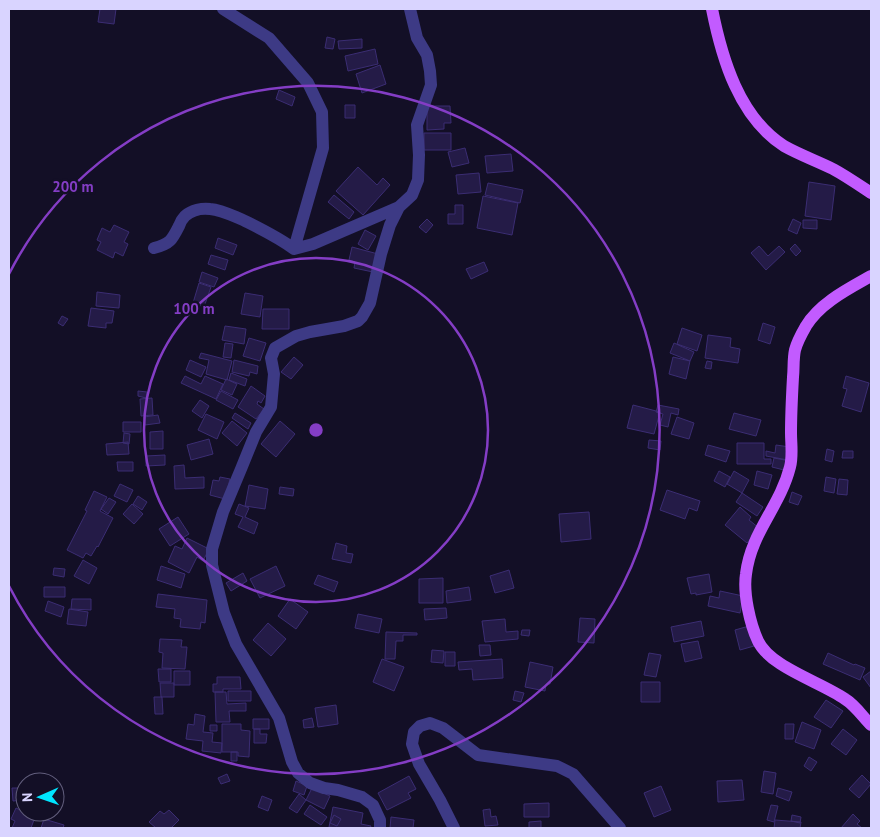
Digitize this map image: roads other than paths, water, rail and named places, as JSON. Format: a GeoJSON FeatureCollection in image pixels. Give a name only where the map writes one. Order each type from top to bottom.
{"type":"FeatureCollection","features":[{"type":"Feature","properties":{"kind":"main road"},"geometry":{"type":"LineString","coordinates":[[712,9],[721,52],[732,82],[764,130],[784,146],[833,169],[871,193]]}},
{"type":"Feature","properties":{"kind":"main road"},"geometry":{"type":"LineString","coordinates":[[871,276],[824,305],[806,326],[796,349],[791,465],[779,497],[752,546],[745,577],[752,620],[759,642],[764,650],[781,664],[846,699],[871,726]]}},
{"type":"Feature","properties":{"kind":"street"},"geometry":{"type":"LineString","coordinates":[[223,9],[269,38],[308,82],[322,112],[323,148],[294,248]]}},
{"type":"Feature","properties":{"kind":"street"},"geometry":{"type":"LineString","coordinates":[[154,248],[164,245],[173,239],[184,217],[194,211],[203,209],[213,209],[228,213],[282,239],[294,248],[313,244],[399,207],[412,195],[418,180],[417,125],[431,85],[427,55],[417,38],[410,9]]}},
{"type":"Feature","properties":{"kind":"street"},"geometry":{"type":"LineString","coordinates":[[380,828],[380,820],[373,805],[362,797],[310,783],[298,773],[292,762],[279,718],[236,644],[224,613],[212,565],[212,549],[223,512],[256,432],[271,407],[274,374],[271,358],[275,348],[296,336],[358,322],[370,303],[381,254],[390,225],[399,207]]}},
{"type":"Feature","properties":{"kind":"street"},"geometry":{"type":"LineString","coordinates":[[454,828],[419,764],[412,744],[414,732],[420,726],[430,723],[443,728],[478,755],[557,766],[573,774],[620,828]]}}]}
